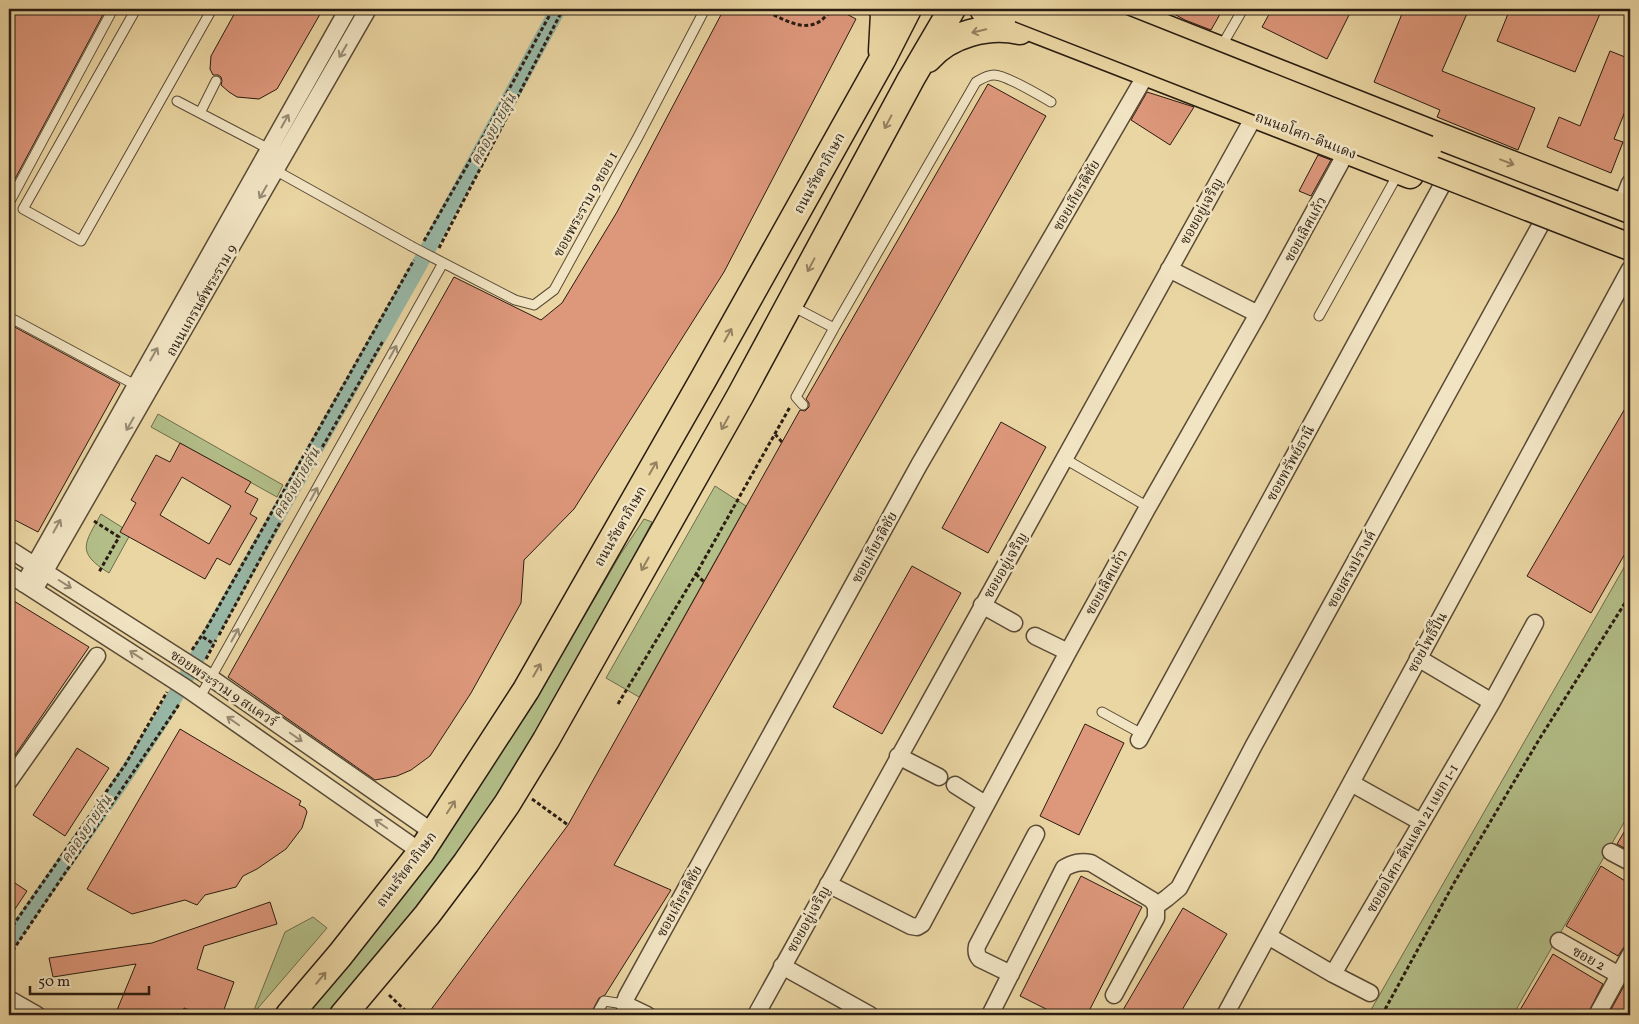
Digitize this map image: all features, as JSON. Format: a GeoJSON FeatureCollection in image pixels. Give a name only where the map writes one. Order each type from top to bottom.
{"type":"FeatureCollection","features":[{"type":"Feature","properties":{"kind":"main road"},"geometry":{"type":"LineString","coordinates":[[882,9],[884,14],[882,60]]}},
{"type":"Feature","properties":{"kind":"main road","name":"ถนนรัชดาภิเษก"},"geometry":{"type":"LineString","coordinates":[[289,1015],[340,956],[427,842],[526,690],[704,378],[882,60],[908,9]]}},
{"type":"Feature","properties":{"kind":"main road"},"geometry":{"type":"LineString","coordinates":[[343,1015],[427,915],[507,804],[560,716],[740,396],[952,9]]}},
{"type":"Feature","properties":{"kind":"main road","name":"ถนนอโศก-ดินแดง"},"geometry":{"type":"LineString","coordinates":[[983,9],[1630,260]]}},
{"type":"Feature","properties":{"kind":"main road","name":"ถนนอโศก-ดินแดง"},"geometry":{"type":"LineString","coordinates":[[1020,9],[1630,247]]}},
{"type":"Feature","properties":{"kind":"main road"},"geometry":{"type":"LineString","coordinates":[[1076,9],[1628,207]]}},
{"type":"Feature","properties":{"kind":"main road"},"geometry":{"type":"LineString","coordinates":[[1117,9],[1426,131],[1628,207]]}},
{"type":"Feature","properties":{"kind":"main road"},"geometry":{"type":"LineString","coordinates":[[912,79],[931,56],[951,41],[985,29],[1009,28],[1061,40]]}},
{"type":"Feature","properties":{"kind":"main road"},"geometry":{"type":"LineString","coordinates":[[1309,136],[1328,92]]}},
{"type":"Feature","properties":{"kind":"main road"},"geometry":{"type":"LineString","coordinates":[[1403,172],[1426,131]]}},
{"type":"Feature","properties":{"kind":"main road"},"geometry":{"type":"LineString","coordinates":[[704,378],[717,374],[732,381],[740,396]]}},
{"type":"Feature","properties":{"kind":"street","name":"ถนนแกรนด์พระราม 9"},"geometry":{"type":"LineString","coordinates":[[29,587],[269,161],[348,9]]}},
{"type":"Feature","properties":{"kind":"street","name":"ถนนแกรนด์พระราม 9"},"geometry":{"type":"LineString","coordinates":[[269,161],[368,9]]}},
{"type":"Feature","properties":{"kind":"street","name":"ซอยเกียรติชัย"},"geometry":{"type":"LineString","coordinates":[[624,1004],[919,465],[1147,73]]}},
{"type":"Feature","properties":{"kind":"street","name":"ซอยอยู่เจริญ"},"geometry":{"type":"LineString","coordinates":[[756,1015],[1255,115]]}},
{"type":"Feature","properties":{"kind":"street","name":"ซอยเลิศแก้ว"},"geometry":{"type":"LineString","coordinates":[[828,884],[911,926],[917,927],[922,924],[1068,652],[1258,314],[1347,151]]}},
{"type":"Feature","properties":{"kind":"street","name":"ซอยทรัพย์ธานี"},"geometry":{"type":"LineString","coordinates":[[1141,737],[1441,187]]}},
{"type":"Feature","properties":{"kind":"street","name":"ซอยสรงปรางค์"},"geometry":{"type":"LineString","coordinates":[[1156,906],[1178,888],[1259,736],[1540,226]]}},
{"type":"Feature","properties":{"kind":"street","name":"ซอยโพธิ์ปั้น"},"geometry":{"type":"LineString","coordinates":[[1227,1015],[1630,268]]}},
{"type":"Feature","properties":{"kind":"street"},"geometry":{"type":"LineString","coordinates":[[1169,269],[1258,314]]}},
{"type":"Feature","properties":{"kind":"street","name":"ซอยพระราม 9 สแควร์"},"geometry":{"type":"LineString","coordinates":[[9,549],[195,668],[361,796],[427,842]]}},
{"type":"Feature","properties":{"kind":"street","name":"ซอยพระราม 9 สแควร์"},"geometry":{"type":"LineString","coordinates":[[9,574],[184,688],[361,796],[427,842]]}},
{"type":"Feature","properties":{"kind":"street"},"geometry":{"type":"LineString","coordinates":[[982,605],[1014,623]]}},
{"type":"Feature","properties":{"kind":"street","name":"ซอยอโศก-ดินแดง 21 แยก 1-1"},"geometry":{"type":"LineString","coordinates":[[1333,974],[1536,624]]}},
{"type":"Feature","properties":{"kind":"street"},"geometry":{"type":"LineString","coordinates":[[1035,636],[1068,652]]}},
{"type":"Feature","properties":{"kind":"street"},"geometry":{"type":"LineString","coordinates":[[9,781],[97,656]]}},
{"type":"Feature","properties":{"kind":"street"},"geometry":{"type":"LineString","coordinates":[[1418,658],[1492,702]]}},
{"type":"Feature","properties":{"kind":"street"},"geometry":{"type":"LineString","coordinates":[[898,756],[939,777]]}},
{"type":"Feature","properties":{"kind":"street"},"geometry":{"type":"LineString","coordinates":[[1351,783],[1421,822]]}},
{"type":"Feature","properties":{"kind":"street"},"geometry":{"type":"LineString","coordinates":[[955,785],[985,804]]}},
{"type":"Feature","properties":{"kind":"street"},"geometry":{"type":"LineString","coordinates":[[1011,974],[980,959],[976,950],[1036,834]]}},
{"type":"Feature","properties":{"kind":"street"},"geometry":{"type":"LineString","coordinates":[[1611,852],[1630,862]]}},
{"type":"Feature","properties":{"kind":"street"},"geometry":{"type":"LineString","coordinates":[[990,1015],[1064,868],[1073,863],[1083,861],[1091,863],[1152,900],[1156,906],[1156,918],[1114,995]]}},
{"type":"Feature","properties":{"kind":"street"},"geometry":{"type":"LineString","coordinates":[[1268,936],[1370,993]]}},
{"type":"Feature","properties":{"kind":"street","name":"ซอย 2"},"geometry":{"type":"LineString","coordinates":[[1559,942],[1620,975]]}},
{"type":"Feature","properties":{"kind":"street"},"geometry":{"type":"LineString","coordinates":[[1597,1015],[1630,955]]}},
{"type":"Feature","properties":{"kind":"street"},"geometry":{"type":"LineString","coordinates":[[782,966],[867,1014]]}},
{"type":"Feature","properties":{"kind":"street"},"geometry":{"type":"LineString","coordinates":[[9,999],[37,1015]]}},
{"type":"Feature","properties":{"kind":"street"},"geometry":{"type":"LineString","coordinates":[[624,1004],[647,1015]]}},
{"type":"Feature","properties":{"kind":"lane"},"geometry":{"type":"LineString","coordinates":[[9,203],[112,9]]}},
{"type":"Feature","properties":{"kind":"lane"},"geometry":{"type":"LineString","coordinates":[[136,9],[23,209],[81,241],[212,9]]}},
{"type":"Feature","properties":{"kind":"lane","name":"ซอยพระราม 9 ซอย 1"},"geometry":{"type":"LineString","coordinates":[[177,101],[200,113],[269,161],[411,246],[515,300],[534,305],[554,290],[638,137],[705,9]]}},
{"type":"Feature","properties":{"kind":"lane"},"geometry":{"type":"LineString","coordinates":[[1220,49],[1243,9]]}},
{"type":"Feature","properties":{"kind":"lane"},"geometry":{"type":"LineString","coordinates":[[803,405],[796,397],[976,82],[984,77],[994,75],[1006,78],[1051,102]]}},
{"type":"Feature","properties":{"kind":"lane"},"geometry":{"type":"LineString","coordinates":[[200,113],[216,82]]}},
{"type":"Feature","properties":{"kind":"lane"},"geometry":{"type":"LineString","coordinates":[[1320,316],[1403,172]]}},
{"type":"Feature","properties":{"kind":"lane"},"geometry":{"type":"LineString","coordinates":[[184,688],[443,262]]}},
{"type":"Feature","properties":{"kind":"lane"},"geometry":{"type":"LineString","coordinates":[[790,305],[834,328]]}},
{"type":"Feature","properties":{"kind":"lane"},"geometry":{"type":"LineString","coordinates":[[9,317],[142,389]]}},
{"type":"Feature","properties":{"kind":"lane"},"geometry":{"type":"LineString","coordinates":[[1064,459],[1148,507]]}},
{"type":"Feature","properties":{"kind":"lane"},"geometry":{"type":"LineString","coordinates":[[1102,712],[1141,737]]}},
{"type":"Feature","properties":{"kind":"lane"},"geometry":{"type":"LineString","coordinates":[[596,1015],[604,1001],[624,1004]]}},
{"type":"Feature","properties":{"kind":"path"},"geometry":{"type":"LineString","coordinates":[[423,242],[553,9]]}},
{"type":"Feature","properties":{"kind":"path"},"geometry":{"type":"LineString","coordinates":[[433,257],[563,9]]}},
{"type":"Feature","properties":{"kind":"path"},"geometry":{"type":"LineString","coordinates":[[762,9],[791,23],[813,26],[822,21],[832,9]]}},
{"type":"Feature","properties":{"kind":"path"},"geometry":{"type":"LineString","coordinates":[[195,668],[206,629],[416,255]]}},
{"type":"Feature","properties":{"kind":"path"},"geometry":{"type":"LineString","coordinates":[[223,627],[296,493],[388,334]]}},
{"type":"Feature","properties":{"kind":"path"},"geometry":{"type":"LineString","coordinates":[[618,704],[696,574],[796,397]]}},
{"type":"Feature","properties":{"kind":"path"},"geometry":{"type":"LineString","coordinates":[[775,434],[782,442]]}},
{"type":"Feature","properties":{"kind":"path"},"geometry":{"type":"LineString","coordinates":[[94,521],[119,536],[99,572]]}},
{"type":"Feature","properties":{"kind":"path"},"geometry":{"type":"LineString","coordinates":[[696,574],[704,582]]}},
{"type":"Feature","properties":{"kind":"path"},"geometry":{"type":"LineString","coordinates":[[1382,1015],[1459,874],[1540,738],[1630,595]]}},
{"type":"Feature","properties":{"kind":"path"},"geometry":{"type":"LineString","coordinates":[[203,637],[213,643]]}},
{"type":"Feature","properties":{"kind":"path"},"geometry":{"type":"LineString","coordinates":[[9,931],[124,765],[184,688]]}},
{"type":"Feature","properties":{"kind":"path"},"geometry":{"type":"LineString","coordinates":[[9,956],[167,724],[184,688]]}},
{"type":"Feature","properties":{"kind":"path"},"geometry":{"type":"LineString","coordinates":[[536,801],[568,825]]}},
{"type":"Feature","properties":{"kind":"path"},"geometry":{"type":"LineString","coordinates":[[389,995],[410,1015]]}},
{"type":"Feature","properties":{"kind":"green space"},"geometry":{"type":"Polygon","coordinates":[[[158,414],[283,485],[277,497],[151,427],[158,414]]]}},
{"type":"Feature","properties":{"kind":"green space"},"geometry":{"type":"Polygon","coordinates":[[[715,486],[746,506],[639,697],[606,678],[715,486]]]}},
{"type":"Feature","properties":{"kind":"green space"},"geometry":{"type":"Polygon","coordinates":[[[101,514],[131,533],[109,573],[91,559],[87,553],[86,546],[101,514]]]}},
{"type":"Feature","properties":{"kind":"green space"},"geometry":{"type":"Polygon","coordinates":[[[644,519],[652,522],[593,634],[536,735],[435,889],[370,970],[328,1015],[305,1015],[378,929],[457,822],[567,646],[620,555],[644,519]]]}},
{"type":"Feature","properties":{"kind":"green space"},"geometry":{"type":"Polygon","coordinates":[[[1630,557],[1630,812],[1513,1015],[1368,1015],[1630,557]]]}},
{"type":"Feature","properties":{"kind":"green space"},"geometry":{"type":"Polygon","coordinates":[[[313,917],[327,928],[252,1015],[285,932],[313,917]]]}},
{"type":"Feature","properties":{"kind":"building"},"geometry":{"type":"Polygon","coordinates":[[[9,9],[106,9],[9,190],[9,9]]]}},
{"type":"Feature","properties":{"kind":"building"},"geometry":{"type":"Polygon","coordinates":[[[237,9],[323,9],[277,89],[259,99],[237,97],[221,85],[221,77],[213,75],[210,69],[211,56],[237,9]]]}},
{"type":"Feature","properties":{"kind":"building"},"geometry":{"type":"Polygon","coordinates":[[[724,9],[837,9],[856,19],[724,272],[574,509],[524,560],[521,603],[471,693],[430,756],[411,770],[397,776],[375,780],[228,677],[454,277],[541,320],[562,303],[617,212],[724,9]]]}},
{"type":"Feature","properties":{"kind":"building"},"geometry":{"type":"Polygon","coordinates":[[[1165,9],[1223,9],[1211,30],[1185,20],[1165,9]]]}},
{"type":"Feature","properties":{"kind":"building"},"geometry":{"type":"Polygon","coordinates":[[[1272,9],[1352,9],[1327,59],[1262,27],[1272,9]]]}},
{"type":"Feature","properties":{"kind":"building"},"geometry":{"type":"Polygon","coordinates":[[[1404,9],[1469,9],[1442,71],[1535,108],[1518,150],[1437,117],[1440,110],[1374,82],[1404,9]]]}},
{"type":"Feature","properties":{"kind":"building"},"geometry":{"type":"Polygon","coordinates":[[[1510,9],[1602,9],[1575,72],[1497,41],[1510,9]]]}},
{"type":"Feature","properties":{"kind":"building"},"geometry":{"type":"Polygon","coordinates":[[[1610,51],[1630,59],[1630,99],[1614,139],[1623,142],[1611,173],[1547,147],[1559,117],[1580,126],[1610,51]]]}},
{"type":"Feature","properties":{"kind":"building"},"geometry":{"type":"Polygon","coordinates":[[[988,84],[1046,116],[924,331],[614,865],[671,890],[605,995],[599,998],[590,1015],[427,1015],[568,825],[800,410],[805,411],[809,407],[806,399],[988,84]]]}},
{"type":"Feature","properties":{"kind":"building"},"geometry":{"type":"Polygon","coordinates":[[[1147,92],[1194,107],[1170,145],[1131,120],[1147,92]]]}},
{"type":"Feature","properties":{"kind":"building"},"geometry":{"type":"Polygon","coordinates":[[[1318,155],[1331,160],[1311,196],[1299,191],[1318,155]]]}},
{"type":"Feature","properties":{"kind":"building"},"geometry":{"type":"Polygon","coordinates":[[[9,324],[120,384],[38,532],[9,517],[9,324]]]}},
{"type":"Feature","properties":{"kind":"building"},"geometry":{"type":"Polygon","coordinates":[[[1630,400],[1630,545],[1591,613],[1527,576],[1630,400]]]}},
{"type":"Feature","properties":{"kind":"building"},"geometry":{"type":"Polygon","coordinates":[[[1001,422],[1046,447],[988,553],[942,528],[1001,422]]]}},
{"type":"Feature","properties":{"kind":"building"},"geometry":{"type":"Polygon","coordinates":[[[180,443],[251,482],[245,492],[258,499],[250,514],[257,518],[230,565],[217,558],[205,579],[120,532],[136,503],[131,500],[156,455],[170,462],[180,443]],[[182,477],[160,515],[209,544],[231,506],[182,477]]]}},
{"type":"Feature","properties":{"kind":"building"},"geometry":{"type":"Polygon","coordinates":[[[912,566],[961,593],[882,734],[833,707],[912,566]]]}},
{"type":"Feature","properties":{"kind":"building"},"geometry":{"type":"Polygon","coordinates":[[[9,598],[89,647],[9,764],[9,598]]]}},
{"type":"Feature","properties":{"kind":"building"},"geometry":{"type":"Polygon","coordinates":[[[1085,724],[1124,743],[1079,835],[1040,816],[1085,724]]]}},
{"type":"Feature","properties":{"kind":"building"},"geometry":{"type":"Polygon","coordinates":[[[180,729],[301,801],[299,805],[305,808],[307,812],[302,828],[286,849],[257,869],[243,876],[236,887],[205,895],[197,905],[185,900],[132,914],[87,889],[180,729]]]}},
{"type":"Feature","properties":{"kind":"building"},"geometry":{"type":"Polygon","coordinates":[[[77,748],[109,768],[65,836],[33,815],[77,748]]]}},
{"type":"Feature","properties":{"kind":"building"},"geometry":{"type":"Polygon","coordinates":[[[1630,822],[1630,851],[1617,844],[1630,822]]]}},
{"type":"Feature","properties":{"kind":"building"},"geometry":{"type":"Polygon","coordinates":[[[1601,866],[1630,884],[1630,945],[1624,947],[1618,956],[1566,926],[1601,866]]]}},
{"type":"Feature","properties":{"kind":"building"},"geometry":{"type":"Polygon","coordinates":[[[1081,876],[1142,907],[1087,1015],[1058,1015],[1020,996],[1081,876]]]}},
{"type":"Feature","properties":{"kind":"building"},"geometry":{"type":"Polygon","coordinates":[[[9,879],[27,891],[9,918],[9,879]]]}},
{"type":"Feature","properties":{"kind":"building"},"geometry":{"type":"Polygon","coordinates":[[[270,902],[277,924],[204,946],[197,969],[234,982],[222,1015],[203,1015],[184,1008],[181,1015],[115,1015],[136,964],[53,977],[49,958],[152,943],[270,902]]]}},
{"type":"Feature","properties":{"kind":"building"},"geometry":{"type":"Polygon","coordinates":[[[1183,908],[1227,934],[1179,1015],[1120,1015],[1183,908]]]}},
{"type":"Feature","properties":{"kind":"building"},"geometry":{"type":"Polygon","coordinates":[[[1553,954],[1603,984],[1587,1015],[1517,1015],[1553,954]]]}},
{"type":"Feature","properties":{"kind":"building"},"geometry":{"type":"Polygon","coordinates":[[[1630,975],[1630,1015],[1608,1015],[1630,975]]]}},
{"type":"Feature","properties":{"kind":"waterway","name":"คลองยายสุ่น"},"geometry":{"type":"LineString","coordinates":[[9,942],[121,782],[164,716],[417,269],[558,9]]}}]}
